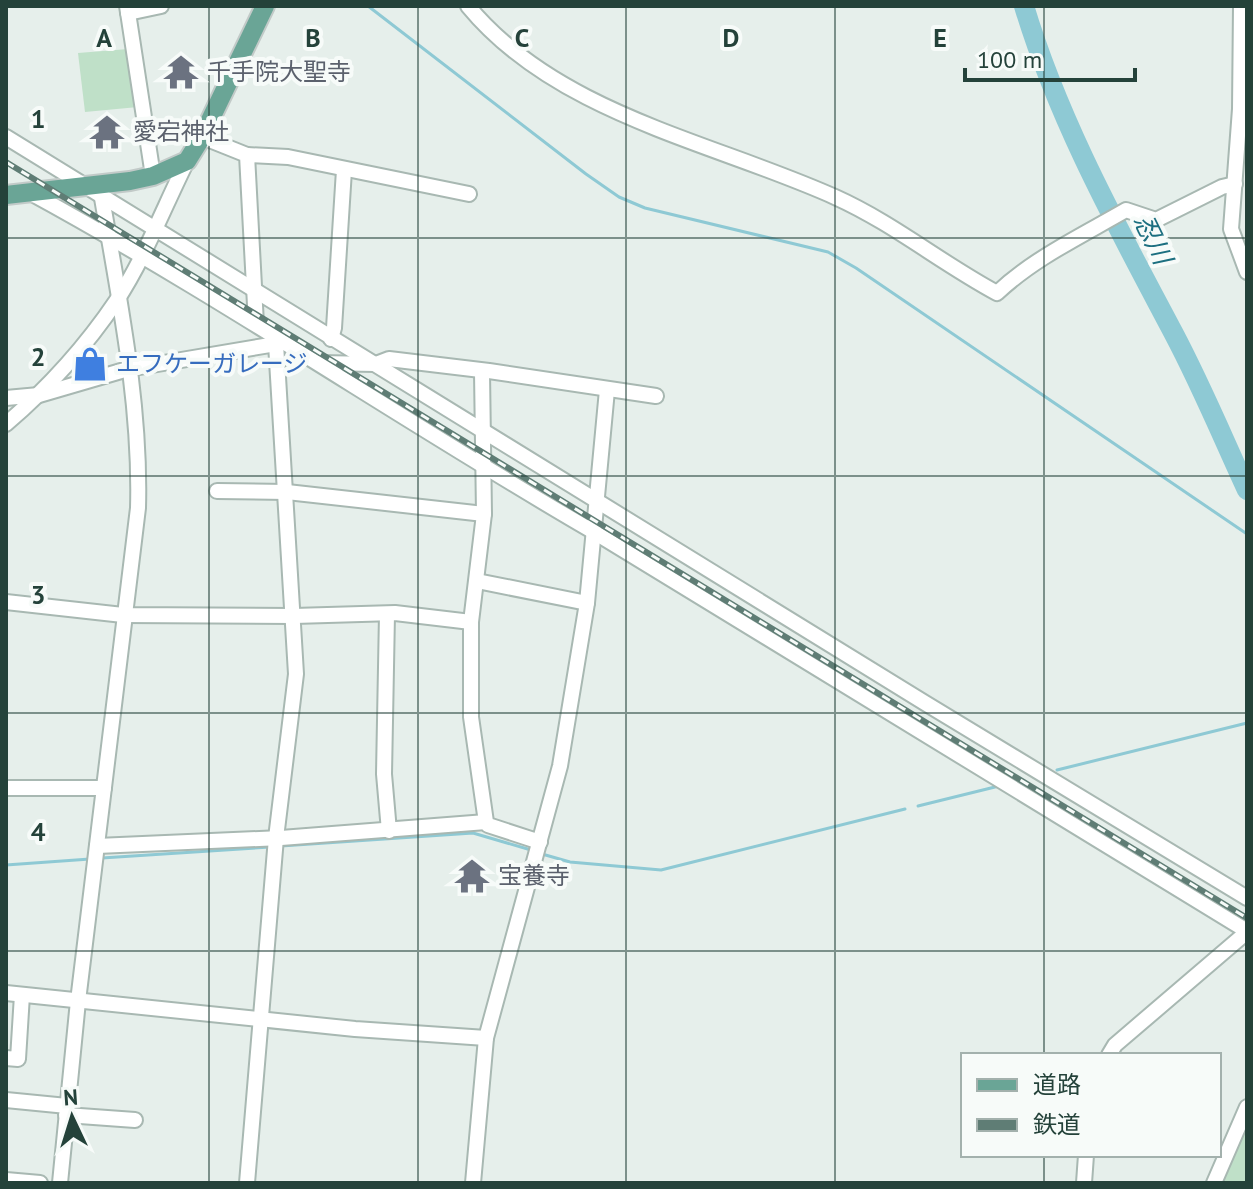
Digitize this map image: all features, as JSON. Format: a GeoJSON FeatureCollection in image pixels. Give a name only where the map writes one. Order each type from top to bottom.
{"type":"FeatureCollection","features":[{"type":"Feature","properties":{"kind":"main road"},"geometry":{"type":"LineString","coordinates":[[6,195],[153,176],[187,161],[202,137],[265,6]]}},
{"type":"Feature","properties":{"kind":"street"},"geometry":{"type":"LineString","coordinates":[[153,176],[127,9],[161,6]]}},
{"type":"Feature","properties":{"kind":"street"},"geometry":{"type":"LineString","coordinates":[[468,6],[483,24],[525,60],[606,108],[837,198],[882,220],[997,293],[1014,277],[1126,210],[1156,220],[1222,187],[1235,184]]}},
{"type":"Feature","properties":{"kind":"street"},"geometry":{"type":"LineString","coordinates":[[1241,6],[1244,88],[1231,229],[1247,272]]}},
{"type":"Feature","properties":{"kind":"street"},"geometry":{"type":"LineString","coordinates":[[6,137],[912,696],[1247,898]]}},
{"type":"Feature","properties":{"kind":"street"},"geometry":{"type":"LineString","coordinates":[[202,137],[247,155],[288,157],[469,194]]}},
{"type":"Feature","properties":{"kind":"street"},"geometry":{"type":"LineString","coordinates":[[247,155],[256,324]]}},
{"type":"Feature","properties":{"kind":"street"},"geometry":{"type":"LineString","coordinates":[[6,424],[39,395],[118,298],[187,161]]}},
{"type":"Feature","properties":{"kind":"street"},"geometry":{"type":"LineString","coordinates":[[331,339],[344,170]]}},
{"type":"Feature","properties":{"kind":"street"},"geometry":{"type":"LineString","coordinates":[[29,192],[108,235],[256,324],[278,341],[484,468],[594,532],[1247,932],[1115,1045],[1110,1053]]}},
{"type":"Feature","properties":{"kind":"street"},"geometry":{"type":"LineString","coordinates":[[60,1183],[78,1001],[138,508],[139,484],[128,369],[102,198]]}},
{"type":"Feature","properties":{"kind":"street"},"geometry":{"type":"LineString","coordinates":[[6,398],[39,395],[128,369],[278,341]]}},
{"type":"Feature","properties":{"kind":"street"},"geometry":{"type":"LineString","coordinates":[[247,1183],[276,838],[296,674],[278,341]]}},
{"type":"Feature","properties":{"kind":"street"},"geometry":{"type":"LineString","coordinates":[[318,363],[376,364],[389,359],[656,396]]}},
{"type":"Feature","properties":{"kind":"street"},"geometry":{"type":"LineString","coordinates":[[482,372],[484,514],[471,622],[471,717],[486,822]]}},
{"type":"Feature","properties":{"kind":"street"},"geometry":{"type":"LineString","coordinates":[[473,1183],[486,1038],[560,766],[587,603],[607,390]]}},
{"type":"Feature","properties":{"kind":"street"},"geometry":{"type":"LineString","coordinates":[[217,491],[287,492],[484,514]]}},
{"type":"Feature","properties":{"kind":"street"},"geometry":{"type":"LineString","coordinates":[[477,581],[587,603]]}},
{"type":"Feature","properties":{"kind":"street"},"geometry":{"type":"LineString","coordinates":[[6,602],[123,615],[387,614],[471,622]]}},
{"type":"Feature","properties":{"kind":"street"},"geometry":{"type":"LineString","coordinates":[[387,614],[384,774],[389,831]]}},
{"type":"Feature","properties":{"kind":"street"},"geometry":{"type":"LineString","coordinates":[[6,788],[104,788]]}},
{"type":"Feature","properties":{"kind":"street"},"geometry":{"type":"LineString","coordinates":[[97,846],[276,838],[486,822],[540,842]]}},
{"type":"Feature","properties":{"kind":"street"},"geometry":{"type":"LineString","coordinates":[[6,993],[486,1038]]}},
{"type":"Feature","properties":{"kind":"street"},"geometry":{"type":"LineString","coordinates":[[6,1058],[18,1059],[22,995]]}},
{"type":"Feature","properties":{"kind":"street"},"geometry":{"type":"LineString","coordinates":[[6,1100],[135,1120]]}},
{"type":"Feature","properties":{"kind":"street"},"geometry":{"type":"LineString","coordinates":[[1214,1183],[1247,1107]]}},
{"type":"Feature","properties":{"kind":"street"},"geometry":{"type":"LineString","coordinates":[[1084,1183],[1086,1157]]}},
{"type":"Feature","properties":{"kind":"street"},"geometry":{"type":"LineString","coordinates":[[6,1180],[40,1183]]}},
{"type":"Feature","properties":{"kind":"green space"},"geometry":{"type":"Polygon","coordinates":[[[128,49],[138,107],[85,112],[78,53],[128,49]]]}},
{"type":"Feature","properties":{"kind":"green space"},"geometry":{"type":"Polygon","coordinates":[[[1247,1114],[1247,1183],[1216,1183],[1247,1114]]]}},
{"type":"Feature","properties":{"kind":"waterway"},"geometry":{"type":"LineString","coordinates":[[368,6],[619,197],[645,208],[828,252],[1247,534]]}},
{"type":"Feature","properties":{"kind":"waterway","name":"忍川"},"geometry":{"type":"LineString","coordinates":[[1024,6],[1072,133],[1193,373],[1247,490]]}},
{"type":"Feature","properties":{"kind":"waterway"},"geometry":{"type":"LineString","coordinates":[[1057,770],[1247,723]]}},
{"type":"Feature","properties":{"kind":"waterway"},"geometry":{"type":"LineString","coordinates":[[918,806],[999,786]]}},
{"type":"Feature","properties":{"kind":"waterway"},"geometry":{"type":"LineString","coordinates":[[542,854],[570,862],[661,870],[905,809]]}},
{"type":"Feature","properties":{"kind":"waterway"},"geometry":{"type":"LineString","coordinates":[[281,846],[473,833],[531,850]]}},
{"type":"Feature","properties":{"kind":"waterway"},"geometry":{"type":"LineString","coordinates":[[102,858],[270,847]]}},
{"type":"Feature","properties":{"kind":"waterway"},"geometry":{"type":"LineString","coordinates":[[6,865],[90,859]]}},
{"type":"Feature","properties":{"kind":"railway"},"geometry":{"type":"LineString","coordinates":[[6,162],[1247,918]]}},
{"type":"Feature","properties":{"kind":"place","name":"千手院大聖寺"},"geometry":{"type":"Point","coordinates":[181,72]}},
{"type":"Feature","properties":{"kind":"place","name":"愛宕神社"},"geometry":{"type":"Point","coordinates":[107,132]}},
{"type":"Feature","properties":{"kind":"place","name":"エフケーガレージ"},"geometry":{"type":"Point","coordinates":[90,364]}},
{"type":"Feature","properties":{"kind":"place","name":"宝養寺"},"geometry":{"type":"Point","coordinates":[472,876]}}]}
